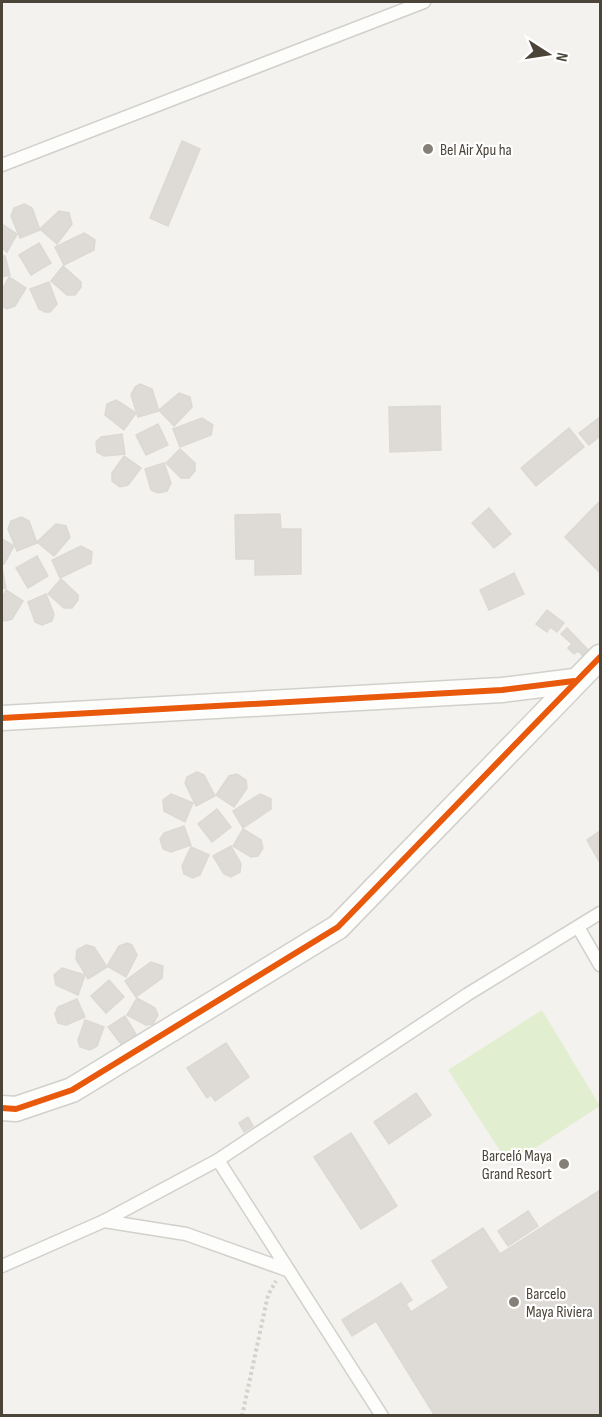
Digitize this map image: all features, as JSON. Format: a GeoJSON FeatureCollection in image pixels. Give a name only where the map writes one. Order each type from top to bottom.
{"type":"FeatureCollection","features":[{"type":"Feature","properties":{"kind":"street"},"geometry":{"type":"LineString","coordinates":[[2,1108],[16,1109],[72,1090],[338,927],[574,681],[600,657]]}},
{"type":"Feature","properties":{"kind":"street"},"geometry":{"type":"LineString","coordinates":[[2,718],[502,690],[574,681]]}},
{"type":"Feature","properties":{"kind":"lane"},"geometry":{"type":"LineString","coordinates":[[2,165],[424,2]]}},
{"type":"Feature","properties":{"kind":"lane"},"geometry":{"type":"LineString","coordinates":[[2,1266],[104,1221],[218,1160],[468,994],[600,913]]}},
{"type":"Feature","properties":{"kind":"lane"},"geometry":{"type":"LineString","coordinates":[[578,927],[600,964]]}},
{"type":"Feature","properties":{"kind":"lane"},"geometry":{"type":"LineString","coordinates":[[218,1160],[382,1416]]}},
{"type":"Feature","properties":{"kind":"lane"},"geometry":{"type":"LineString","coordinates":[[104,1221],[186,1234],[287,1270]]}},
{"type":"Feature","properties":{"kind":"path"},"geometry":{"type":"LineString","coordinates":[[242,1416],[268,1295],[274,1283],[287,1270]]}},
{"type":"Feature","properties":{"kind":"green space"},"geometry":{"type":"Polygon","coordinates":[[[542,1010],[600,1106],[509,1165],[448,1070],[542,1010]]]}},
{"type":"Feature","properties":{"kind":"building"},"geometry":{"type":"Polygon","coordinates":[[[182,141],[200,149],[168,226],[150,218],[182,141]]]}},
{"type":"Feature","properties":{"kind":"building"},"geometry":{"type":"Polygon","coordinates":[[[24,204],[32,208],[40,230],[20,238],[11,216],[14,208],[24,204]]]}},
{"type":"Feature","properties":{"kind":"building"},"geometry":{"type":"Polygon","coordinates":[[[59,211],[69,213],[72,224],[57,244],[40,229],[59,211]]]}},
{"type":"Feature","properties":{"kind":"building"},"geometry":{"type":"Polygon","coordinates":[[[2,224],[17,234],[7,252],[2,248],[2,224]]]}},
{"type":"Feature","properties":{"kind":"building"},"geometry":{"type":"Polygon","coordinates":[[[84,233],[95,240],[94,250],[64,265],[55,247],[84,233]]]}},
{"type":"Feature","properties":{"kind":"building"},"geometry":{"type":"Polygon","coordinates":[[[39,243],[51,263],[31,275],[19,255],[39,243]]]}},
{"type":"Feature","properties":{"kind":"building"},"geometry":{"type":"Polygon","coordinates":[[[2,256],[5,256],[10,275],[2,277],[2,256]]]}},
{"type":"Feature","properties":{"kind":"building"},"geometry":{"type":"Polygon","coordinates":[[[63,266],[81,282],[81,287],[75,295],[67,295],[51,281],[63,266]]]}},
{"type":"Feature","properties":{"kind":"building"},"geometry":{"type":"Polygon","coordinates":[[[9,277],[26,288],[15,306],[7,309],[2,306],[2,290],[9,277]]]}},
{"type":"Feature","properties":{"kind":"building"},"geometry":{"type":"Polygon","coordinates":[[[49,282],[57,304],[50,312],[45,312],[39,309],[30,289],[49,282]]]}},
{"type":"Feature","properties":{"kind":"building"},"geometry":{"type":"Polygon","coordinates":[[[140,384],[152,389],[159,411],[138,417],[131,395],[135,387],[140,384]]]}},
{"type":"Feature","properties":{"kind":"building"},"geometry":{"type":"Polygon","coordinates":[[[179,393],[190,397],[192,407],[174,426],[159,410],[179,393]]]}},
{"type":"Feature","properties":{"kind":"building"},"geometry":{"type":"Polygon","coordinates":[[[116,400],[136,413],[124,430],[105,415],[107,404],[116,400]]]}},
{"type":"Feature","properties":{"kind":"building"},"geometry":{"type":"Polygon","coordinates":[[[440,406],[441,450],[390,452],[389,407],[440,406]]]}},
{"type":"Feature","properties":{"kind":"building"},"geometry":{"type":"Polygon","coordinates":[[[600,417],[600,436],[589,445],[579,433],[600,417]]]}},
{"type":"Feature","properties":{"kind":"building"},"geometry":{"type":"Polygon","coordinates":[[[202,418],[213,425],[211,435],[180,447],[173,429],[202,418]]]}},
{"type":"Feature","properties":{"kind":"building"},"geometry":{"type":"Polygon","coordinates":[[[158,424],[168,445],[146,455],[136,435],[158,424]]]}},
{"type":"Feature","properties":{"kind":"building"},"geometry":{"type":"Polygon","coordinates":[[[569,428],[584,447],[536,486],[521,468],[569,428]]]}},
{"type":"Feature","properties":{"kind":"building"},"geometry":{"type":"Polygon","coordinates":[[[122,434],[125,454],[104,456],[97,452],[96,442],[101,437],[122,434]]]}},
{"type":"Feature","properties":{"kind":"building"},"geometry":{"type":"Polygon","coordinates":[[[180,449],[195,463],[195,471],[189,478],[181,478],[166,463],[180,449]]]}},
{"type":"Feature","properties":{"kind":"building"},"geometry":{"type":"Polygon","coordinates":[[[124,456],[141,468],[128,485],[120,487],[112,481],[112,473],[124,456]]]}},
{"type":"Feature","properties":{"kind":"building"},"geometry":{"type":"Polygon","coordinates":[[[164,463],[171,483],[167,491],[158,493],[151,490],[145,469],[164,463]]]}},
{"type":"Feature","properties":{"kind":"building"},"geometry":{"type":"Polygon","coordinates":[[[600,501],[600,573],[565,537],[600,501]]]}},
{"type":"Feature","properties":{"kind":"building"},"geometry":{"type":"Polygon","coordinates":[[[489,508],[511,534],[494,548],[472,523],[489,508]]]}},
{"type":"Feature","properties":{"kind":"building"},"geometry":{"type":"Polygon","coordinates":[[[280,514],[281,529],[301,529],[301,574],[255,575],[255,559],[236,559],[235,515],[280,514]]]}},
{"type":"Feature","properties":{"kind":"building"},"geometry":{"type":"Polygon","coordinates":[[[21,517],[29,521],[37,543],[17,551],[8,529],[11,521],[21,517]]]}},
{"type":"Feature","properties":{"kind":"building"},"geometry":{"type":"Polygon","coordinates":[[[56,524],[66,526],[70,537],[54,556],[37,542],[56,524]]]}},
{"type":"Feature","properties":{"kind":"building"},"geometry":{"type":"Polygon","coordinates":[[[2,539],[14,546],[4,564],[2,563],[2,539]]]}},
{"type":"Feature","properties":{"kind":"building"},"geometry":{"type":"Polygon","coordinates":[[[81,546],[92,552],[91,563],[60,578],[52,560],[81,546]]]}},
{"type":"Feature","properties":{"kind":"building"},"geometry":{"type":"Polygon","coordinates":[[[37,556],[48,576],[28,588],[16,568],[37,556]]]}},
{"type":"Feature","properties":{"kind":"building"},"geometry":{"type":"Polygon","coordinates":[[[2,568],[6,588],[2,589],[2,568]]]}},
{"type":"Feature","properties":{"kind":"building"},"geometry":{"type":"Polygon","coordinates":[[[514,573],[524,594],[489,610],[480,590],[514,573]]]}},
{"type":"Feature","properties":{"kind":"building"},"geometry":{"type":"Polygon","coordinates":[[[61,579],[78,595],[78,600],[72,608],[64,608],[48,594],[61,579]]]}},
{"type":"Feature","properties":{"kind":"building"},"geometry":{"type":"Polygon","coordinates":[[[6,590],[23,601],[12,619],[5,621],[2,620],[2,598],[6,590]]]}},
{"type":"Feature","properties":{"kind":"building"},"geometry":{"type":"Polygon","coordinates":[[[46,594],[54,614],[52,621],[42,625],[35,622],[28,602],[46,594]]]}},
{"type":"Feature","properties":{"kind":"building"},"geometry":{"type":"Polygon","coordinates":[[[547,610],[564,623],[557,632],[550,627],[547,632],[536,624],[547,610]]]}},
{"type":"Feature","properties":{"kind":"building"},"geometry":{"type":"Polygon","coordinates":[[[567,628],[591,653],[586,659],[578,651],[574,654],[568,648],[572,644],[561,634],[567,628]]]}},
{"type":"Feature","properties":{"kind":"building"},"geometry":{"type":"Polygon","coordinates":[[[197,772],[204,775],[215,796],[196,806],[185,783],[187,777],[197,772]]]}},
{"type":"Feature","properties":{"kind":"building"},"geometry":{"type":"Polygon","coordinates":[[[237,774],[246,780],[247,788],[234,807],[216,795],[229,776],[237,774]]]}},
{"type":"Feature","properties":{"kind":"building"},"geometry":{"type":"Polygon","coordinates":[[[171,794],[193,803],[185,822],[164,811],[163,800],[171,794]]]}},
{"type":"Feature","properties":{"kind":"building"},"geometry":{"type":"Polygon","coordinates":[[[260,794],[271,799],[271,809],[243,828],[233,811],[260,794]]]}},
{"type":"Feature","properties":{"kind":"building"},"geometry":{"type":"Polygon","coordinates":[[[217,809],[231,827],[212,842],[198,824],[217,809]]]}},
{"type":"Feature","properties":{"kind":"building"},"geometry":{"type":"Polygon","coordinates":[[[184,826],[191,845],[171,852],[163,849],[160,839],[164,833],[184,826]]]}},
{"type":"Feature","properties":{"kind":"building"},"geometry":{"type":"Polygon","coordinates":[[[243,829],[261,840],[263,848],[258,856],[251,857],[233,846],[243,829]]]}},
{"type":"Feature","properties":{"kind":"building"},"geometry":{"type":"Polygon","coordinates":[[[600,831],[600,863],[587,840],[600,831]]]}},
{"type":"Feature","properties":{"kind":"building"},"geometry":{"type":"Polygon","coordinates":[[[231,846],[241,864],[240,872],[231,877],[224,874],[213,856],[231,846]]]}},
{"type":"Feature","properties":{"kind":"building"},"geometry":{"type":"Polygon","coordinates":[[[191,847],[209,855],[200,875],[193,878],[184,874],[182,866],[191,847]]]}},
{"type":"Feature","properties":{"kind":"building"},"geometry":{"type":"Polygon","coordinates":[[[127,943],[132,945],[137,955],[126,977],[107,966],[119,946],[127,943]]]}},
{"type":"Feature","properties":{"kind":"building"},"geometry":{"type":"Polygon","coordinates":[[[86,945],[94,947],[107,967],[88,979],[76,959],[77,950],[86,945]]]}},
{"type":"Feature","properties":{"kind":"building"},"geometry":{"type":"Polygon","coordinates":[[[151,962],[163,966],[162,978],[136,997],[125,981],[151,962]]]}},
{"type":"Feature","properties":{"kind":"building"},"geometry":{"type":"Polygon","coordinates":[[[62,968],[85,975],[78,995],[56,985],[54,975],[62,968]]]}},
{"type":"Feature","properties":{"kind":"building"},"geometry":{"type":"Polygon","coordinates":[[[109,980],[124,997],[106,1013],[91,996],[109,980]]]}},
{"type":"Feature","properties":{"kind":"building"},"geometry":{"type":"Polygon","coordinates":[[[137,998],[155,1008],[158,1015],[153,1024],[146,1025],[127,1015],[137,998]]]}},
{"type":"Feature","properties":{"kind":"building"},"geometry":{"type":"Polygon","coordinates":[[[77,999],[85,1017],[66,1025],[58,1023],[55,1014],[58,1007],[77,999]]]}},
{"type":"Feature","properties":{"kind":"building"},"geometry":{"type":"Polygon","coordinates":[[[125,1016],[137,1036],[122,1045],[108,1027],[125,1016]]]}},
{"type":"Feature","properties":{"kind":"building"},"geometry":{"type":"Polygon","coordinates":[[[85,1020],[104,1027],[97,1046],[90,1050],[80,1047],[78,1040],[85,1020]]]}},
{"type":"Feature","properties":{"kind":"building"},"geometry":{"type":"Polygon","coordinates":[[[226,1043],[249,1077],[215,1101],[211,1095],[207,1098],[187,1068],[226,1043]]]}},
{"type":"Feature","properties":{"kind":"building"},"geometry":{"type":"Polygon","coordinates":[[[416,1093],[431,1115],[389,1144],[374,1122],[416,1093]]]}},
{"type":"Feature","properties":{"kind":"building"},"geometry":{"type":"Polygon","coordinates":[[[248,1117],[253,1126],[244,1132],[239,1123],[248,1117]]]}},
{"type":"Feature","properties":{"kind":"building"},"geometry":{"type":"Polygon","coordinates":[[[351,1133],[397,1206],[361,1229],[314,1157],[351,1133]]]}},
{"type":"Feature","properties":{"kind":"building","name":"Barcelo Maya Riviera"},"geometry":{"type":"Polygon","coordinates":[[[600,1190],[600,1416],[435,1416],[376,1321],[352,1336],[342,1320],[401,1283],[412,1300],[406,1304],[411,1312],[449,1288],[432,1261],[483,1228],[500,1254],[600,1190]]]}},
{"type":"Feature","properties":{"kind":"building"},"geometry":{"type":"Polygon","coordinates":[[[528,1211],[538,1226],[508,1246],[498,1231],[528,1211]]]}},
{"type":"Feature","properties":{"kind":"cycle path"},"geometry":{"type":"LineString","coordinates":[[2,1108],[16,1109],[72,1090],[338,927],[600,657]]}},
{"type":"Feature","properties":{"kind":"cycle path"},"geometry":{"type":"LineString","coordinates":[[2,718],[502,690],[574,681]]}},
{"type":"Feature","properties":{"kind":"place","name":"Bel Air Xpu ha"},"geometry":{"type":"Point","coordinates":[428,149]}},
{"type":"Feature","properties":{"kind":"place","name":"Barceló Maya Grand Resort"},"geometry":{"type":"Point","coordinates":[564,1164]}},
{"type":"Feature","properties":{"kind":"place","name":"Barcelo Maya Riviera"},"geometry":{"type":"Point","coordinates":[514,1302]}}]}
